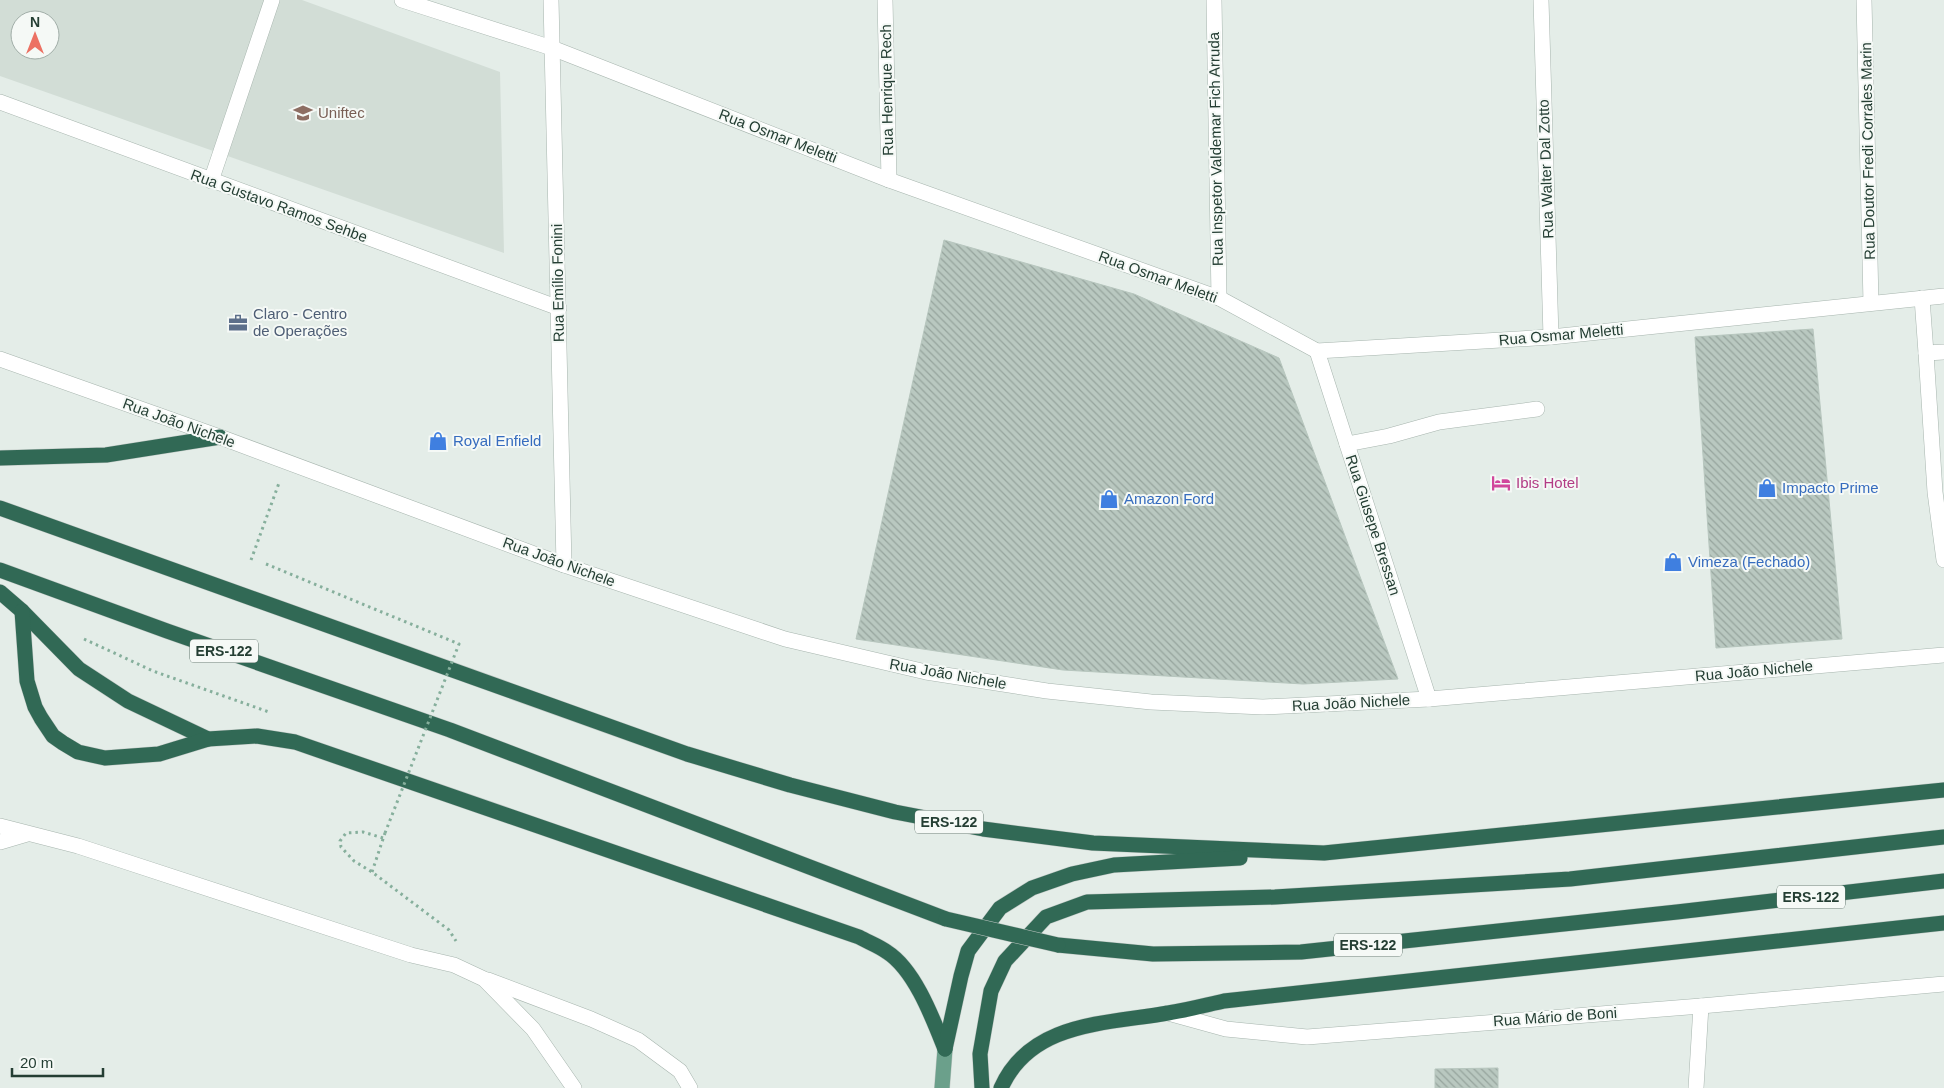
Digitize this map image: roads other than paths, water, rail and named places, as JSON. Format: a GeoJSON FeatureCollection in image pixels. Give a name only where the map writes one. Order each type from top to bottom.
{"type":"FeatureCollection","features":[{"type":"Feature","properties":{"kind":"highway"},"geometry":{"type":"LineString","coordinates":[[0,458],[106,455],[220,437]]}},
{"type":"Feature","properties":{"kind":"highway","name":"ERS-122"},"geometry":{"type":"LineString","coordinates":[[0,508],[677,751],[790,785],[895,812],[983,829],[1093,843],[1324,853],[1944,790]]}},
{"type":"Feature","properties":{"kind":"highway","name":"ERS-122"},"geometry":{"type":"LineString","coordinates":[[0,570],[450,730],[946,920],[1058,945],[1153,954],[1301,952],[1667,914],[1944,881]]}},
{"type":"Feature","properties":{"kind":"highway"},"geometry":{"type":"LineString","coordinates":[[0,592],[22,611],[79,669],[128,701],[208,739]]}},
{"type":"Feature","properties":{"kind":"highway"},"geometry":{"type":"LineString","coordinates":[[22,611],[27,681],[36,708],[53,736],[78,752],[105,758],[160,754],[208,739],[257,736],[295,742],[859,937],[889,952],[907,972],[926,1003],[945,1049]]}},
{"type":"Feature","properties":{"kind":"highway"},"geometry":{"type":"LineString","coordinates":[[982,1088],[980,1054],[991,991],[1005,961],[1046,917],[1087,902],[1275,897],[1570,879],[1944,837]]}},
{"type":"Feature","properties":{"kind":"highway"},"geometry":{"type":"LineString","coordinates":[[945,1049],[968,951],[1000,908],[1032,888],[1072,874],[1114,865],[1324,853]]}},
{"type":"Feature","properties":{"kind":"highway"},"geometry":{"type":"LineString","coordinates":[[1001,1088],[1006,1078],[1026,1054],[1046,1040],[1072,1028],[1111,1020],[1168,1013],[1224,1001],[1944,924]]}},
{"type":"Feature","properties":{"kind":"main road"},"geometry":{"type":"LineString","coordinates":[[942,1088],[945,1049]]}},
{"type":"Feature","properties":{"kind":"street"},"geometry":{"type":"LineString","coordinates":[[211,181],[272,0]]}},
{"type":"Feature","properties":{"kind":"street","name":"Rua Osmar Meletti"},"geometry":{"type":"LineString","coordinates":[[402,0],[552,48],[889,180],[1219,298],[1317,351],[1551,337],[1944,296]]}},
{"type":"Feature","properties":{"kind":"street","name":"Rua Emílio Fonini"},"geometry":{"type":"LineString","coordinates":[[551,0],[564,565]]}},
{"type":"Feature","properties":{"kind":"street","name":"Rua Henrique Rech"},"geometry":{"type":"LineString","coordinates":[[885,0],[889,180]]}},
{"type":"Feature","properties":{"kind":"street","name":"Rua Inspetor Valdemar Fich Arruda"},"geometry":{"type":"LineString","coordinates":[[1214,0],[1219,298]]}},
{"type":"Feature","properties":{"kind":"street","name":"Rua Walter Dal Zotto"},"geometry":{"type":"LineString","coordinates":[[1541,0],[1551,337]]}},
{"type":"Feature","properties":{"kind":"street","name":"Rua Doutor Fredi Corrales Marin"},"geometry":{"type":"LineString","coordinates":[[1864,0],[1871,303]]}},
{"type":"Feature","properties":{"kind":"street","name":"Rua Gustavo Ramos Sehbe"},"geometry":{"type":"LineString","coordinates":[[0,102],[559,308]]}},
{"type":"Feature","properties":{"kind":"street"},"geometry":{"type":"LineString","coordinates":[[1922,298],[1940,492],[1944,560]]}},
{"type":"Feature","properties":{"kind":"street","name":"Rua Giusepe Bressan"},"geometry":{"type":"LineString","coordinates":[[1317,351],[1429,699]]}},
{"type":"Feature","properties":{"kind":"street"},"geometry":{"type":"LineString","coordinates":[[1926,353],[1944,352]]}},
{"type":"Feature","properties":{"kind":"street","name":"Rua João Nichele"},"geometry":{"type":"LineString","coordinates":[[0,359],[220,437],[564,565],[785,639],[926,672],[1028,688],[1151,702],[1263,708],[1429,699],[1944,655]]}},
{"type":"Feature","properties":{"kind":"street"},"geometry":{"type":"LineString","coordinates":[[1347,444],[1389,436],[1439,422],[1537,409]]}},
{"type":"Feature","properties":{"kind":"street"},"geometry":{"type":"LineString","coordinates":[[0,826],[78,846],[133,866],[411,955],[454,965],[591,1019],[638,1040],[680,1071],[690,1088]]}},
{"type":"Feature","properties":{"kind":"street"},"geometry":{"type":"LineString","coordinates":[[0,842],[28,833]]}},
{"type":"Feature","properties":{"kind":"street"},"geometry":{"type":"LineString","coordinates":[[484,978],[533,1029],[574,1088]]}},
{"type":"Feature","properties":{"kind":"street","name":"Rua Mário de Boni"},"geometry":{"type":"LineString","coordinates":[[1168,1013],[1226,1030],[1307,1036],[1700,1006],[1944,984]]}},
{"type":"Feature","properties":{"kind":"street"},"geometry":{"type":"LineString","coordinates":[[1696,1088],[1700,1006]]}},
{"type":"Feature","properties":{"kind":"place","name":"Uniftec"},"geometry":{"type":"Point","coordinates":[303,113]}},
{"type":"Feature","properties":{"kind":"place","name":"Claro - Centro de Operações"},"geometry":{"type":"Point","coordinates":[238,323]}},
{"type":"Feature","properties":{"kind":"place","name":"Royal Enfield"},"geometry":{"type":"Point","coordinates":[438,441]}},
{"type":"Feature","properties":{"kind":"place","name":"Ibis Hotel"},"geometry":{"type":"Point","coordinates":[1501,483]}},
{"type":"Feature","properties":{"kind":"place","name":"Impacto Prime"},"geometry":{"type":"Point","coordinates":[1767,488]}},
{"type":"Feature","properties":{"kind":"place","name":"Amazon Ford"},"geometry":{"type":"Point","coordinates":[1109,499]}},
{"type":"Feature","properties":{"kind":"place","name":"Vimeza (Fechado)"},"geometry":{"type":"Point","coordinates":[1673,562]}}]}
